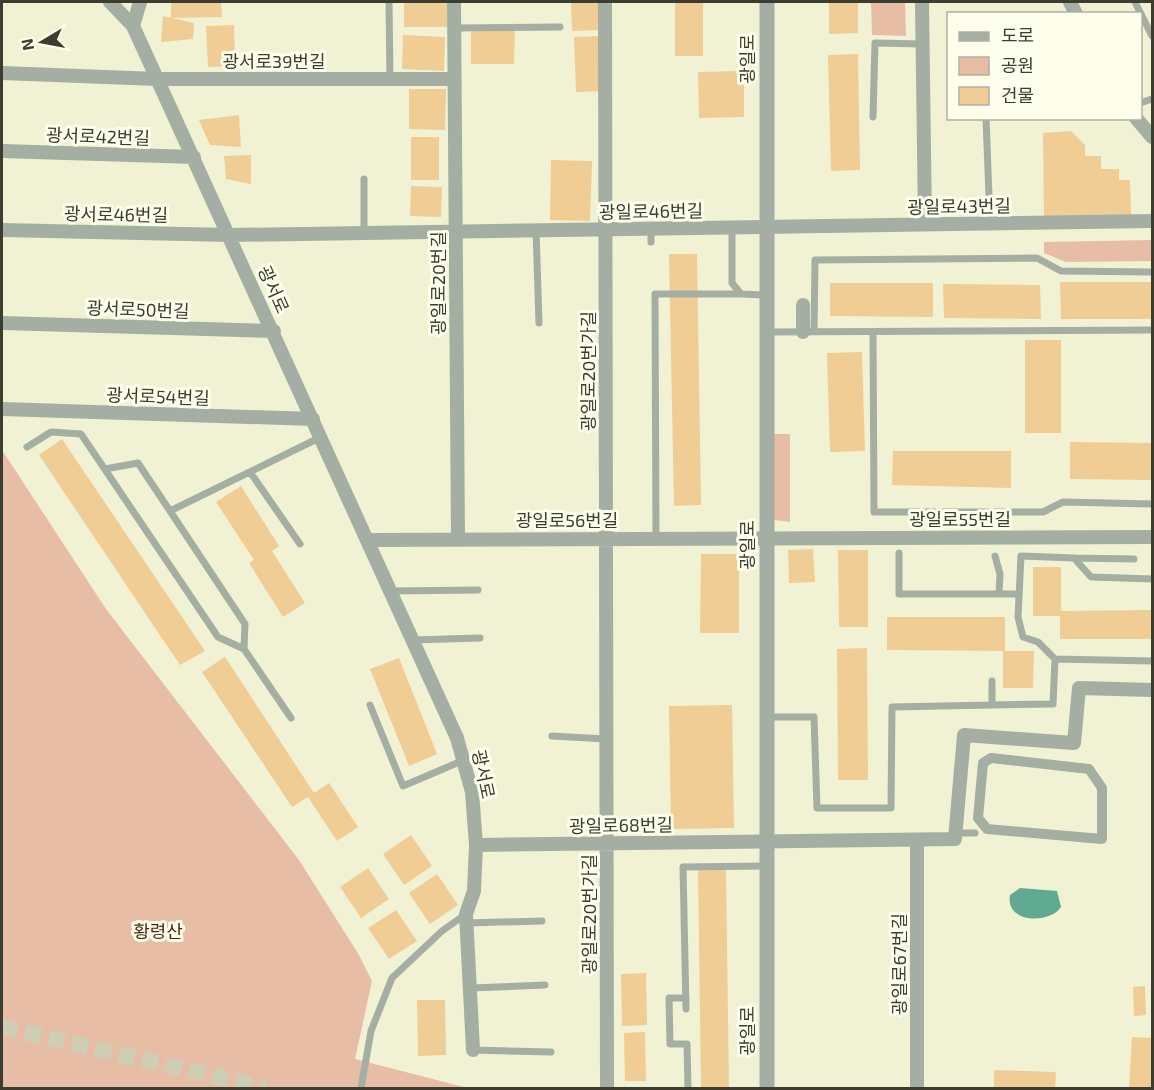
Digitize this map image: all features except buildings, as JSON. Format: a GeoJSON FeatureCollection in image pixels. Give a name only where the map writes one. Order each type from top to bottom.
{"type":"FeatureCollection","features":[{"type":"Feature","properties":{"kind":"street","name":"광서로"},"geometry":{"type":"LineString","coordinates":[[110,2],[133,26],[458,738],[472,792],[476,845],[474,891],[466,919],[473,1050]]}},
{"type":"Feature","properties":{"kind":"street"},"geometry":{"type":"LineString","coordinates":[[133,26],[140,2]]}},
{"type":"Feature","properties":{"kind":"street","name":"광일로20번길"},"geometry":{"type":"LineString","coordinates":[[454,2],[458,538]]}},
{"type":"Feature","properties":{"kind":"street","name":"광일로20번가길"},"geometry":{"type":"LineString","coordinates":[[605,2],[607,1089]]}},
{"type":"Feature","properties":{"kind":"street","name":"광일로"},"geometry":{"type":"LineString","coordinates":[[767,2],[767,1089]]}},
{"type":"Feature","properties":{"kind":"street"},"geometry":{"type":"LineString","coordinates":[[922,2],[926,224]]}},
{"type":"Feature","properties":{"kind":"street","name":"광서로39번길"},"geometry":{"type":"LineString","coordinates":[[2,73],[157,79],[454,79]]}},
{"type":"Feature","properties":{"kind":"street"},"geometry":{"type":"LineString","coordinates":[[1138,120],[1152,137]]}},
{"type":"Feature","properties":{"kind":"street","name":"광서로42번길"},"geometry":{"type":"LineString","coordinates":[[2,151],[194,157]]}},
{"type":"Feature","properties":{"kind":"street","name":"광일로43번길"},"geometry":{"type":"LineString","coordinates":[[767,227],[1152,221]]}},
{"type":"Feature","properties":{"kind":"street","name":"광일로46번길"},"geometry":{"type":"LineString","coordinates":[[230,235],[606,229],[651,235],[767,227]]}},
{"type":"Feature","properties":{"kind":"street","name":"광서로46번길"},"geometry":{"type":"LineString","coordinates":[[2,230],[230,235]]}},
{"type":"Feature","properties":{"kind":"street"},"geometry":{"type":"LineString","coordinates":[[803,305],[808,332]]}},
{"type":"Feature","properties":{"kind":"street","name":"광서로50번길"},"geometry":{"type":"LineString","coordinates":[[2,323],[274,331]]}},
{"type":"Feature","properties":{"kind":"street","name":"광서로54번길"},"geometry":{"type":"LineString","coordinates":[[2,409],[314,419]]}},
{"type":"Feature","properties":{"kind":"street","name":"광일로56번길"},"geometry":{"type":"LineString","coordinates":[[368,540],[767,537]]}},
{"type":"Feature","properties":{"kind":"street","name":"광일로55번길"},"geometry":{"type":"LineString","coordinates":[[767,537],[1152,537]]}},
{"type":"Feature","properties":{"kind":"street"},"geometry":{"type":"LineString","coordinates":[[767,842],[955,839],[964,735],[1074,743],[1079,688],[1152,690]]}},
{"type":"Feature","properties":{"kind":"street"},"geometry":{"type":"LineString","coordinates":[[991,758],[1089,769],[1102,788],[1102,838],[987,829],[978,818],[983,763],[991,758]]}},
{"type":"Feature","properties":{"kind":"street","name":"광일로67번길"},"geometry":{"type":"LineString","coordinates":[[917,840],[917,1089]]}},
{"type":"Feature","properties":{"kind":"street","name":"광일로68번길"},"geometry":{"type":"LineString","coordinates":[[476,845],[767,842]]}},
{"type":"Feature","properties":{"kind":"lane"},"geometry":{"type":"LineString","coordinates":[[389,2],[390,79]]}},
{"type":"Feature","properties":{"kind":"lane"},"geometry":{"type":"LineString","coordinates":[[1142,16],[1152,36]]}},
{"type":"Feature","properties":{"kind":"lane"},"geometry":{"type":"LineString","coordinates":[[454,28],[560,27]]}},
{"type":"Feature","properties":{"kind":"lane"},"geometry":{"type":"LineString","coordinates":[[873,117],[875,43],[922,44]]}},
{"type":"Feature","properties":{"kind":"lane"},"geometry":{"type":"LineString","coordinates":[[986,120],[990,223]]}},
{"type":"Feature","properties":{"kind":"lane"},"geometry":{"type":"LineString","coordinates":[[364,179],[364,233]]}},
{"type":"Feature","properties":{"kind":"lane"},"geometry":{"type":"LineString","coordinates":[[536,230],[539,323]]}},
{"type":"Feature","properties":{"kind":"lane"},"geometry":{"type":"LineString","coordinates":[[732,234],[732,283],[741,294]]}},
{"type":"Feature","properties":{"kind":"lane"},"geometry":{"type":"LineString","coordinates":[[808,332],[814,260],[1037,258],[1061,271],[1152,272]]}},
{"type":"Feature","properties":{"kind":"lane"},"geometry":{"type":"LineString","coordinates":[[656,538],[655,294],[767,295]]}},
{"type":"Feature","properties":{"kind":"lane"},"geometry":{"type":"LineString","coordinates":[[767,332],[1152,330]]}},
{"type":"Feature","properties":{"kind":"lane"},"geometry":{"type":"LineString","coordinates":[[873,332],[874,512],[1043,512],[1063,502],[1152,504]]}},
{"type":"Feature","properties":{"kind":"lane"},"geometry":{"type":"LineString","coordinates":[[27,447],[51,432],[81,434],[218,637],[244,649],[291,718]]}},
{"type":"Feature","properties":{"kind":"lane"},"geometry":{"type":"LineString","coordinates":[[170,511],[321,437]]}},
{"type":"Feature","properties":{"kind":"lane"},"geometry":{"type":"LineString","coordinates":[[105,469],[138,463],[245,624],[244,649]]}},
{"type":"Feature","properties":{"kind":"lane"},"geometry":{"type":"LineString","coordinates":[[250,472],[300,543]]}},
{"type":"Feature","properties":{"kind":"lane"},"geometry":{"type":"LineString","coordinates":[[899,553],[899,594],[1019,594]]}},
{"type":"Feature","properties":{"kind":"lane"},"geometry":{"type":"LineString","coordinates":[[996,556],[1000,574],[999,594]]}},
{"type":"Feature","properties":{"kind":"lane"},"geometry":{"type":"LineString","coordinates":[[1134,559],[1021,556],[1018,616],[1023,637],[1038,642],[1055,659],[1152,661]]}},
{"type":"Feature","properties":{"kind":"lane"},"geometry":{"type":"LineString","coordinates":[[1074,558],[1091,577],[1152,579]]}},
{"type":"Feature","properties":{"kind":"lane"},"geometry":{"type":"LineString","coordinates":[[391,591],[478,590]]}},
{"type":"Feature","properties":{"kind":"lane"},"geometry":{"type":"LineString","coordinates":[[413,640],[480,638]]}},
{"type":"Feature","properties":{"kind":"lane"},"geometry":{"type":"LineString","coordinates":[[767,717],[814,717],[817,808],[891,808],[892,706],[1053,704],[1055,659]]}},
{"type":"Feature","properties":{"kind":"lane"},"geometry":{"type":"LineString","coordinates":[[992,681],[992,705]]}},
{"type":"Feature","properties":{"kind":"lane"},"geometry":{"type":"LineString","coordinates":[[370,705],[403,786],[464,760]]}},
{"type":"Feature","properties":{"kind":"lane"},"geometry":{"type":"LineString","coordinates":[[552,736],[606,740]]}},
{"type":"Feature","properties":{"kind":"lane"},"geometry":{"type":"LineString","coordinates":[[956,833],[975,833]]}},
{"type":"Feature","properties":{"kind":"lane"},"geometry":{"type":"LineString","coordinates":[[686,1009],[683,867],[767,866]]}},
{"type":"Feature","properties":{"kind":"lane"},"geometry":{"type":"LineString","coordinates":[[361,1089],[371,1031],[392,978],[442,931],[466,919],[542,921]]}},
{"type":"Feature","properties":{"kind":"lane"},"geometry":{"type":"LineString","coordinates":[[470,988],[545,985]]}},
{"type":"Feature","properties":{"kind":"lane"},"geometry":{"type":"LineString","coordinates":[[686,998],[669,998],[670,1044],[687,1044],[687,1089]]}},
{"type":"Feature","properties":{"kind":"lane","name":"광서로"},"geometry":{"type":"LineString","coordinates":[[473,1050],[551,1052]]}},
{"type":"Feature","properties":{"kind":"green space"},"geometry":{"type":"Polygon","coordinates":[[[871,2],[905,2],[906,36],[872,35],[871,2]]]}},
{"type":"Feature","properties":{"kind":"green space"},"geometry":{"type":"Polygon","coordinates":[[[1152,240],[1152,261],[1066,262],[1044,253],[1044,242],[1152,240]]]}},
{"type":"Feature","properties":{"kind":"green space"},"geometry":{"type":"Polygon","coordinates":[[[767,434],[790,434],[790,522],[767,519],[767,434]]]}},
{"type":"Feature","properties":{"kind":"green space","name":"황령산"},"geometry":{"type":"Polygon","coordinates":[[[2,450],[106,609],[299,860],[359,955],[372,981],[355,1059],[468,1088],[2,1088],[2,450]]]}},
{"type":"Feature","properties":{"kind":"shaded area"},"geometry":{"type":"Polygon","coordinates":[[[1020,888],[1057,891],[1061,907],[1048,916],[1030,918],[1021,916],[1014,912],[1010,905],[1010,895],[1020,888]]]}},
{"type":"Feature","properties":{"kind":"tunnel"},"geometry":{"type":"LineString","coordinates":[[2,1027],[265,1088]]}}]}
